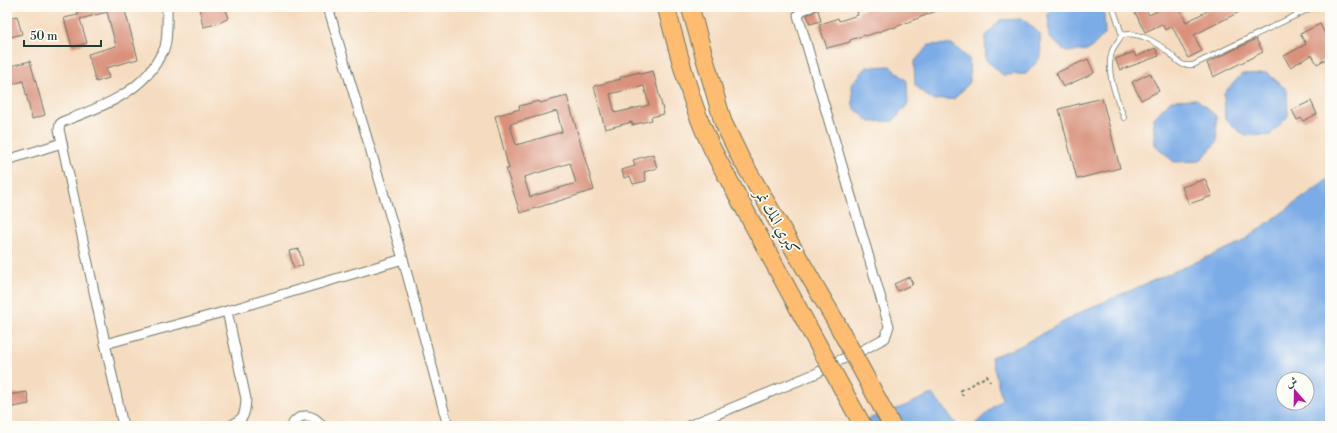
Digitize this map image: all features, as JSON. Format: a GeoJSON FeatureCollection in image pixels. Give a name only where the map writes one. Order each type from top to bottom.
{"type":"FeatureCollection","features":[{"type":"Feature","properties":{"kind":"highway","name":"كبري المك نمر"},"geometry":{"type":"LineString","coordinates":[[666,7],[696,113],[705,133],[718,160],[863,426]]}},
{"type":"Feature","properties":{"kind":"highway","name":"كبري المك نمر"},"geometry":{"type":"LineString","coordinates":[[690,7],[723,122],[740,158],[836,322],[892,426]]}},
{"type":"Feature","properties":{"kind":"street"},"geometry":{"type":"LineString","coordinates":[[123,426],[59,129],[60,124],[64,121],[114,100],[137,85],[155,67],[164,48],[167,28],[167,7]]}},
{"type":"Feature","properties":{"kind":"street"},"geometry":{"type":"LineString","coordinates":[[328,7],[403,259],[448,426]]}},
{"type":"Feature","properties":{"kind":"street"},"geometry":{"type":"LineString","coordinates":[[688,426],[817,372],[861,351],[885,338],[889,326],[798,15],[802,10],[811,7]]}},
{"type":"Feature","properties":{"kind":"street"},"geometry":{"type":"LineString","coordinates":[[7,160],[62,143]]}},
{"type":"Feature","properties":{"kind":"street"},"geometry":{"type":"LineString","coordinates":[[105,344],[227,311],[403,259]]}},
{"type":"Feature","properties":{"kind":"street"},"geometry":{"type":"LineString","coordinates":[[227,311],[246,399],[245,412],[240,421],[230,426]]}},
{"type":"Feature","properties":{"kind":"street"},"geometry":{"type":"LineString","coordinates":[[291,426],[297,418],[305,415],[314,417],[322,426]]}},
{"type":"Feature","properties":{"kind":"lane"},"geometry":{"type":"LineString","coordinates":[[1113,7],[1122,35]]}},
{"type":"Feature","properties":{"kind":"lane"},"geometry":{"type":"LineString","coordinates":[[1124,118],[1109,69],[1112,50],[1122,35],[1128,34],[1152,41],[1180,63],[1184,65],[1193,64],[1309,9]]}},
{"type":"Feature","properties":{"kind":"path"},"geometry":{"type":"LineString","coordinates":[[963,396],[960,391],[987,376],[990,382]]}},
{"type":"Feature","properties":{"kind":"water"},"geometry":{"type":"Polygon","coordinates":[[[1054,7],[1099,7],[1104,11],[1105,34],[1089,50],[1066,52],[1049,37],[1048,14],[1054,7]]]}},
{"type":"Feature","properties":{"kind":"water"},"geometry":{"type":"Polygon","coordinates":[[[1023,19],[1040,34],[1041,57],[1026,74],[1003,75],[986,60],[985,37],[1000,20],[1023,19]]]}},
{"type":"Feature","properties":{"kind":"water"},"geometry":{"type":"Polygon","coordinates":[[[952,44],[969,59],[970,82],[954,99],[932,100],[915,85],[914,62],[929,45],[952,44]]]}},
{"type":"Feature","properties":{"kind":"water"},"geometry":{"type":"Polygon","coordinates":[[[890,66],[907,81],[908,104],[893,121],[870,122],[853,107],[852,84],[867,67],[890,66]]]}},
{"type":"Feature","properties":{"kind":"water"},"geometry":{"type":"Polygon","coordinates":[[[1267,73],[1287,90],[1288,116],[1270,135],[1245,136],[1225,119],[1224,93],[1242,74],[1267,73]]]}},
{"type":"Feature","properties":{"kind":"water"},"geometry":{"type":"Polygon","coordinates":[[[1197,99],[1216,116],[1217,142],[1200,161],[1174,162],[1155,145],[1153,119],[1171,100],[1197,99]]]}},
{"type":"Feature","properties":{"kind":"water"},"geometry":{"type":"Polygon","coordinates":[[[1330,178],[1330,426],[973,426],[1002,399],[991,357],[1018,347],[1085,310],[1240,243],[1330,178]]]}},
{"type":"Feature","properties":{"kind":"water"},"geometry":{"type":"Polygon","coordinates":[[[932,394],[958,426],[849,426],[902,407],[932,394]]]}},
{"type":"Feature","properties":{"kind":"building"},"geometry":{"type":"Polygon","coordinates":[[[124,7],[138,59],[106,68],[109,78],[96,82],[88,54],[116,46],[107,12],[80,19],[87,43],[72,47],[64,18],[78,15],[76,8],[124,7]]]}},
{"type":"Feature","properties":{"kind":"building"},"geometry":{"type":"Polygon","coordinates":[[[199,7],[225,7],[229,18],[217,24],[203,27],[199,7]]]}},
{"type":"Feature","properties":{"kind":"building"},"geometry":{"type":"Polygon","coordinates":[[[871,7],[944,8],[893,28],[892,27],[866,36],[865,35],[850,40],[850,42],[827,48],[819,25],[838,18],[839,21],[858,15],[857,12],[871,7]]]}},
{"type":"Feature","properties":{"kind":"building"},"geometry":{"type":"Polygon","coordinates":[[[1132,7],[1145,7],[1149,15],[1165,7],[1179,7],[1186,22],[1215,7],[1249,7],[1194,35],[1202,51],[1188,58],[1172,26],[1165,30],[1162,24],[1145,32],[1132,7]]]}},
{"type":"Feature","properties":{"kind":"building"},"geometry":{"type":"Polygon","coordinates":[[[818,10],[821,21],[810,24],[807,15],[818,10]]]}},
{"type":"Feature","properties":{"kind":"building"},"geometry":{"type":"Polygon","coordinates":[[[17,16],[22,34],[7,38],[7,19],[17,16]]]}},
{"type":"Feature","properties":{"kind":"building"},"geometry":{"type":"Polygon","coordinates":[[[1320,24],[1325,34],[1330,31],[1330,57],[1317,64],[1312,55],[1290,67],[1284,56],[1306,44],[1300,34],[1320,24]]]}},
{"type":"Feature","properties":{"kind":"building"},"geometry":{"type":"Polygon","coordinates":[[[1256,39],[1263,52],[1213,77],[1207,63],[1256,39]]]}},
{"type":"Feature","properties":{"kind":"building"},"geometry":{"type":"Polygon","coordinates":[[[1155,48],[1159,56],[1120,70],[1115,59],[1134,52],[1136,57],[1155,48]]]}},
{"type":"Feature","properties":{"kind":"building"},"geometry":{"type":"Polygon","coordinates":[[[1088,59],[1094,73],[1063,87],[1056,73],[1088,59]]]}},
{"type":"Feature","properties":{"kind":"building"},"geometry":{"type":"Polygon","coordinates":[[[30,61],[45,115],[32,119],[23,81],[7,86],[7,67],[30,61]]]}},
{"type":"Feature","properties":{"kind":"building"},"geometry":{"type":"Polygon","coordinates":[[[653,71],[664,114],[651,117],[652,120],[632,125],[632,122],[605,129],[594,86],[621,79],[620,77],[640,72],[640,74],[653,71]],[[644,86],[610,94],[615,113],[649,105],[644,86]]]}},
{"type":"Feature","properties":{"kind":"building"},"geometry":{"type":"Polygon","coordinates":[[[1150,73],[1159,91],[1141,100],[1132,82],[1150,73]]]}},
{"type":"Feature","properties":{"kind":"building"},"geometry":{"type":"Polygon","coordinates":[[[567,96],[594,190],[520,213],[506,169],[509,169],[495,116],[520,109],[519,106],[539,101],[540,103],[567,96]],[[557,111],[510,124],[516,145],[562,132],[557,111]],[[570,163],[524,177],[530,197],[576,183],[570,163]]]}},
{"type":"Feature","properties":{"kind":"building"},"geometry":{"type":"Polygon","coordinates":[[[1102,98],[1120,168],[1077,179],[1059,109],[1102,98]]]}},
{"type":"Feature","properties":{"kind":"building"},"geometry":{"type":"Polygon","coordinates":[[[1311,101],[1317,114],[1303,121],[1301,118],[1297,120],[1292,110],[1311,101]]]}},
{"type":"Feature","properties":{"kind":"building"},"geometry":{"type":"Polygon","coordinates":[[[653,154],[657,168],[644,172],[646,181],[633,184],[630,176],[624,178],[622,170],[635,166],[633,160],[653,154]]]}},
{"type":"Feature","properties":{"kind":"building"},"geometry":{"type":"Polygon","coordinates":[[[1205,179],[1212,196],[1189,204],[1182,187],[1205,179]]]}},
{"type":"Feature","properties":{"kind":"building"},"geometry":{"type":"Polygon","coordinates":[[[299,249],[303,265],[294,268],[289,251],[299,249]]]}},
{"type":"Feature","properties":{"kind":"building"},"geometry":{"type":"Polygon","coordinates":[[[909,277],[913,284],[898,291],[894,284],[909,277]]]}},
{"type":"Feature","properties":{"kind":"building"},"geometry":{"type":"Polygon","coordinates":[[[27,392],[29,404],[8,408],[7,395],[27,392]]]}}]}
